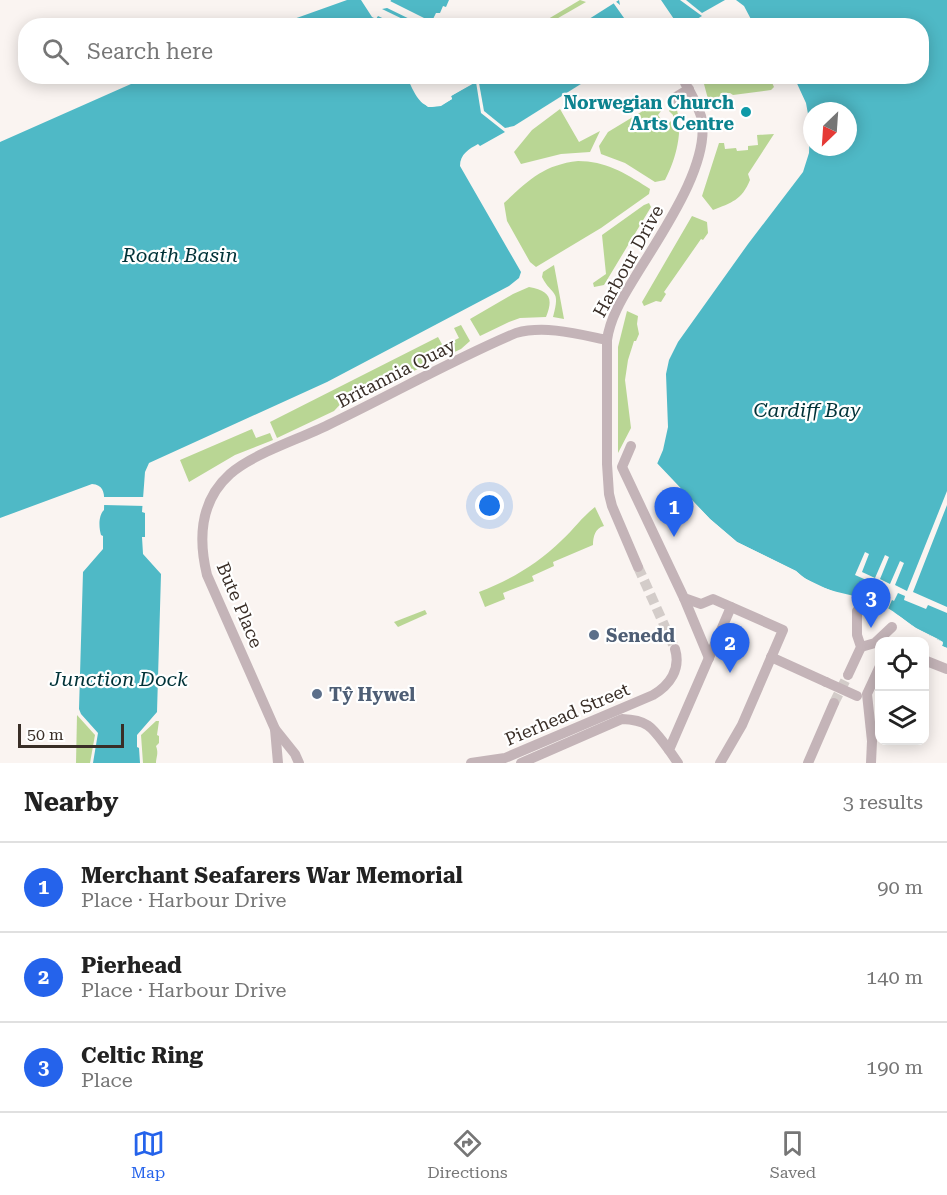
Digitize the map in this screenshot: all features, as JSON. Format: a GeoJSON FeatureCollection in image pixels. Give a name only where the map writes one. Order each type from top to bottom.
{"type":"FeatureCollection","features":[{"type":"Feature","properties":{"kind":"street","name":"Harbour Drive"},"geometry":{"type":"LineString","coordinates":[[638,567],[609,494],[607,340],[610,323],[620,303],[680,201],[694,172],[701,139],[701,118],[687,86],[671,99]]}},
{"type":"Feature","properties":{"kind":"street","name":"Britannia Quay"},"geometry":{"type":"LineString","coordinates":[[216,491],[230,474],[246,463],[516,333],[528,330],[550,331],[607,340]]}},
{"type":"Feature","properties":{"kind":"street"},"geometry":{"type":"LineString","coordinates":[[631,446],[622,467],[684,598],[709,658]]}},
{"type":"Feature","properties":{"kind":"street","name":"Bute Place"},"geometry":{"type":"LineString","coordinates":[[216,491],[204,517],[201,551],[207,575],[275,729],[295,754],[299,763]]}},
{"type":"Feature","properties":{"kind":"street"},"geometry":{"type":"LineString","coordinates":[[684,598],[701,603],[713,599],[783,630],[742,724],[720,763]]}},
{"type":"Feature","properties":{"kind":"street"},"geometry":{"type":"LineString","coordinates":[[669,750],[730,607]]}},
{"type":"Feature","properties":{"kind":"street"},"geometry":{"type":"LineString","coordinates":[[848,675],[861,647],[857,635],[857,611]]}},
{"type":"Feature","properties":{"kind":"street"},"geometry":{"type":"LineString","coordinates":[[861,647],[875,643],[892,627]]}},
{"type":"Feature","properties":{"kind":"street","name":"Pierhead Street"},"geometry":{"type":"LineString","coordinates":[[471,763],[505,758],[664,689],[676,669],[675,649]]}},
{"type":"Feature","properties":{"kind":"street"},"geometry":{"type":"LineString","coordinates":[[771,657],[862,698]]}},
{"type":"Feature","properties":{"kind":"street"},"geometry":{"type":"LineString","coordinates":[[929,662],[947,669]]}},
{"type":"Feature","properties":{"kind":"street"},"geometry":{"type":"LineString","coordinates":[[871,763],[872,741],[862,698],[875,674]]}},
{"type":"Feature","properties":{"kind":"street"},"geometry":{"type":"LineString","coordinates":[[808,763],[834,703]]}},
{"type":"Feature","properties":{"kind":"street"},"geometry":{"type":"LineString","coordinates":[[522,763],[622,719],[639,720],[650,724],[678,763]]}},
{"type":"Feature","properties":{"kind":"street","name":"Bute Place"},"geometry":{"type":"LineString","coordinates":[[275,729],[278,763]]}},
{"type":"Feature","properties":{"kind":"green space"},"geometry":{"type":"Polygon","coordinates":[[[580,0],[586,2],[558,18],[550,18],[580,0]]]}},
{"type":"Feature","properties":{"kind":"green space"},"geometry":{"type":"Polygon","coordinates":[[[704,84],[773,84],[774,87],[771,90],[733,95],[721,94],[719,97],[708,99],[704,84]]]}},
{"type":"Feature","properties":{"kind":"green space"},"geometry":{"type":"Polygon","coordinates":[[[656,103],[660,105],[661,111],[658,115],[665,125],[673,120],[673,115],[669,111],[672,107],[676,107],[679,135],[675,154],[665,180],[655,182],[625,163],[601,154],[599,146],[608,132],[656,103]]]}},
{"type":"Feature","properties":{"kind":"green space"},"geometry":{"type":"Polygon","coordinates":[[[560,109],[579,142],[600,131],[590,152],[561,154],[521,164],[514,152],[532,130],[560,109]]]}},
{"type":"Feature","properties":{"kind":"green space"},"geometry":{"type":"Polygon","coordinates":[[[774,134],[748,174],[750,180],[740,196],[731,203],[713,210],[702,196],[719,143],[724,143],[725,149],[748,150],[748,146],[758,145],[757,135],[774,134]]]}},
{"type":"Feature","properties":{"kind":"green space"},"geometry":{"type":"Polygon","coordinates":[[[578,161],[597,163],[614,169],[650,189],[649,194],[601,228],[536,267],[530,262],[507,221],[504,203],[537,175],[555,166],[578,161]]]}},
{"type":"Feature","properties":{"kind":"green space"},"geometry":{"type":"Polygon","coordinates":[[[649,203],[651,207],[604,285],[594,287],[593,283],[606,274],[602,235],[649,203]]]}},
{"type":"Feature","properties":{"kind":"green space"},"geometry":{"type":"Polygon","coordinates":[[[692,216],[707,222],[708,233],[703,240],[701,239],[664,292],[666,294],[661,302],[656,301],[644,306],[642,302],[692,216]]]}},
{"type":"Feature","properties":{"kind":"green space"},"geometry":{"type":"Polygon","coordinates":[[[554,265],[564,319],[553,317],[556,297],[542,277],[543,272],[554,265]]]}},
{"type":"Feature","properties":{"kind":"green space"},"geometry":{"type":"Polygon","coordinates":[[[529,287],[548,296],[550,304],[546,317],[520,318],[480,336],[470,319],[529,287]]]}},
{"type":"Feature","properties":{"kind":"green space"},"geometry":{"type":"Polygon","coordinates":[[[627,311],[638,316],[639,334],[634,341],[628,360],[625,380],[631,428],[618,453],[618,347],[627,311]]]}},
{"type":"Feature","properties":{"kind":"green space"},"geometry":{"type":"Polygon","coordinates":[[[461,325],[470,341],[461,349],[390,382],[371,385],[347,397],[334,411],[277,438],[270,422],[438,337],[443,346],[459,338],[454,328],[461,325]]]}},
{"type":"Feature","properties":{"kind":"green space"},"geometry":{"type":"Polygon","coordinates":[[[252,429],[256,438],[270,433],[273,440],[235,455],[189,482],[180,460],[252,429]]]}},
{"type":"Feature","properties":{"kind":"green space"},"geometry":{"type":"Polygon","coordinates":[[[595,507],[604,526],[595,533],[593,545],[553,562],[554,566],[532,576],[534,581],[503,593],[505,599],[485,607],[479,592],[533,564],[562,540],[595,507]]]}},
{"type":"Feature","properties":{"kind":"green space"},"geometry":{"type":"Polygon","coordinates":[[[425,610],[427,614],[398,627],[394,622],[425,610]]]}},
{"type":"Feature","properties":{"kind":"green space"},"geometry":{"type":"Polygon","coordinates":[[[77,715],[95,735],[90,763],[76,763],[77,715]]]}},
{"type":"Feature","properties":{"kind":"green space"},"geometry":{"type":"Polygon","coordinates":[[[156,721],[159,721],[157,735],[159,743],[156,746],[156,763],[143,763],[141,735],[156,721]]]}},
{"type":"Feature","properties":{"kind":"water"},"geometry":{"type":"Polygon","coordinates":[[[347,0],[361,0],[374,18],[297,18],[347,0]]]}},
{"type":"Feature","properties":{"kind":"water"},"geometry":{"type":"Polygon","coordinates":[[[391,0],[449,0],[446,7],[443,6],[440,13],[436,13],[434,18],[401,18],[382,9],[387,8],[391,0]]]}},
{"type":"Feature","properties":{"kind":"water"},"geometry":{"type":"Polygon","coordinates":[[[619,0],[680,0],[702,16],[699,18],[591,18],[619,0]]]}},
{"type":"Feature","properties":{"kind":"water"},"geometry":{"type":"Polygon","coordinates":[[[686,0],[725,0],[702,13],[686,0]]]}},
{"type":"Feature","properties":{"kind":"water","name":"Cardiff Bay"},"geometry":{"type":"Polygon","coordinates":[[[736,0],[947,0],[947,648],[942,646],[943,643],[940,641],[914,627],[884,606],[826,589],[796,571],[737,542],[710,519],[657,464],[668,427],[666,374],[669,360],[678,342],[803,172],[808,156],[857,156],[857,102],[806,102],[797,84],[929,84],[929,18],[750,18],[744,6],[736,0]]]}},
{"type":"Feature","properties":{"kind":"water","name":"Roath Basin"},"geometry":{"type":"Polygon","coordinates":[[[131,84],[410,84],[424,104],[435,106],[443,104],[452,99],[451,96],[476,84],[481,113],[505,132],[468,150],[463,155],[460,166],[521,272],[519,278],[509,286],[327,382],[149,463],[145,472],[142,512],[145,513],[145,537],[142,537],[143,554],[161,574],[157,712],[137,735],[140,763],[93,763],[98,733],[79,709],[83,572],[103,549],[103,536],[99,526],[104,510],[102,490],[92,484],[0,518],[0,142],[131,84]]]}},
{"type":"Feature","properties":{"kind":"water"},"geometry":{"type":"Polygon","coordinates":[[[479,84],[581,84],[514,126],[505,128],[484,111],[479,84]]]}},
{"type":"Feature","properties":{"kind":"pier"},"geometry":{"type":"Polygon","coordinates":[[[388,0],[424,18],[408,18],[383,6],[388,0]]]}},
{"type":"Feature","properties":{"kind":"pier"},"geometry":{"type":"Polygon","coordinates":[[[619,0],[661,0],[673,18],[624,18],[612,1],[620,5],[619,0]]]}},
{"type":"Feature","properties":{"kind":"pier"},"geometry":{"type":"Polygon","coordinates":[[[411,84],[414,84],[421,99],[434,106],[449,98],[448,96],[462,85],[471,84],[451,96],[452,99],[441,106],[428,107],[422,102],[411,84]]]}},
{"type":"Feature","properties":{"kind":"pier"},"geometry":{"type":"Polygon","coordinates":[[[655,461],[710,519],[737,542],[825,588],[837,593],[869,600],[882,605],[886,598],[883,596],[884,593],[870,587],[871,582],[855,575],[865,552],[869,554],[862,572],[875,578],[885,555],[889,557],[880,579],[890,584],[900,561],[904,563],[895,585],[907,591],[947,491],[947,505],[913,592],[947,607],[947,613],[928,605],[926,609],[904,600],[905,596],[898,593],[888,609],[896,614],[892,615],[872,604],[873,602],[864,602],[865,600],[857,600],[854,597],[853,599],[845,595],[845,597],[838,594],[836,596],[736,545],[708,521],[655,466],[655,461]]]}},
{"type":"Feature","properties":{"kind":"pier"},"geometry":{"type":"Polygon","coordinates":[[[145,493],[146,509],[145,506],[104,505],[101,507],[101,495],[103,497],[145,497],[145,493]]]}},
{"type":"Feature","properties":{"kind":"pier"},"geometry":{"type":"Polygon","coordinates":[[[896,614],[943,642],[942,646],[947,648],[947,651],[939,647],[940,641],[937,639],[936,642],[929,635],[928,637],[923,635],[924,633],[915,631],[902,619],[895,617],[896,614]]]}},
{"type":"Feature","properties":{"kind":"tunnel"},"geometry":{"type":"LineString","coordinates":[[638,567],[675,649]]}},
{"type":"Feature","properties":{"kind":"tunnel"},"geometry":{"type":"LineString","coordinates":[[834,703],[848,675]]}},
{"type":"Feature","properties":{"kind":"place","name":"Norwegian Church Arts Centre"},"geometry":{"type":"Point","coordinates":[746,112]}},
{"type":"Feature","properties":{"kind":"place","name":"Merchant Seafarers War Memorial"},"geometry":{"type":"Point","coordinates":[674,537]}},
{"type":"Feature","properties":{"kind":"place","name":"Celtic Ring"},"geometry":{"type":"Point","coordinates":[871,628]}},
{"type":"Feature","properties":{"kind":"place","name":"Senedd"},"geometry":{"type":"Point","coordinates":[594,635]}},
{"type":"Feature","properties":{"kind":"place","name":"Pierhead"},"geometry":{"type":"Point","coordinates":[730,673]}},
{"type":"Feature","properties":{"kind":"place","name":"Tŷ Hywel"},"geometry":{"type":"Point","coordinates":[317,694]}},
{"type":"Feature","properties":{"kind":"water label","name":"Junction Dock"},"geometry":{"type":"Point","coordinates":[119,679]}}]}
